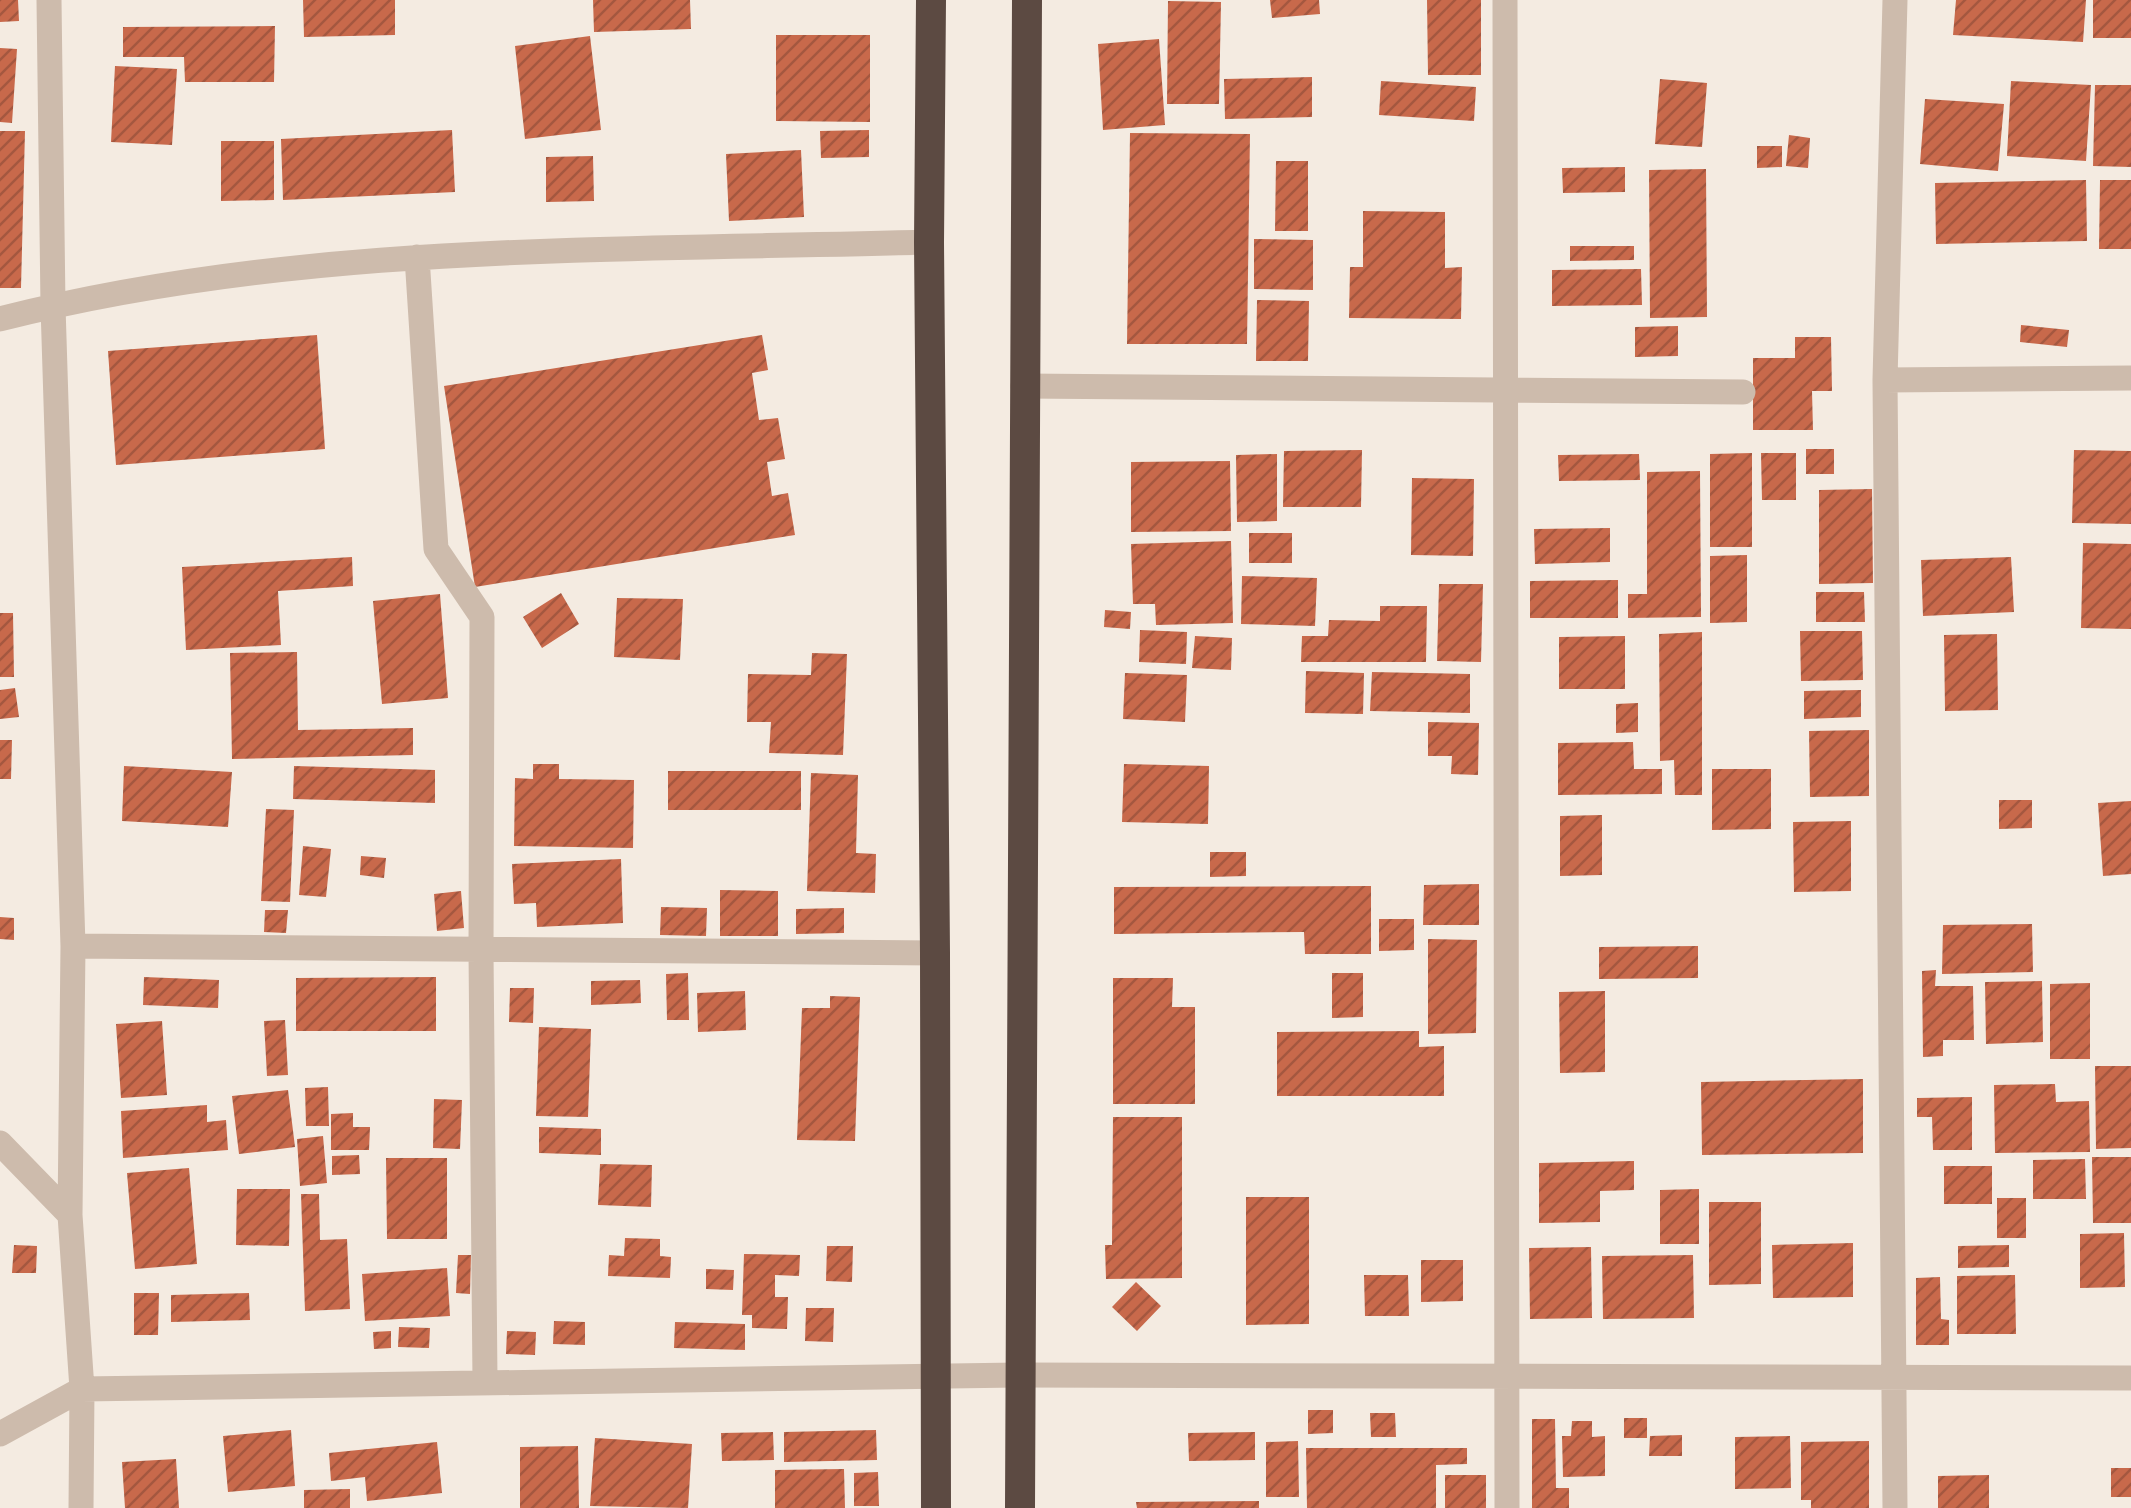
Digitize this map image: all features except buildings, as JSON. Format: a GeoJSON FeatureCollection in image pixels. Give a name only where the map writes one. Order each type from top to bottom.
{"type":"FeatureCollection","features":[{"type":"Feature","properties":{"kind":"highway"},"geometry":{"type":"LineString","coordinates":[[931,0],[936,1508]]}},
{"type":"Feature","properties":{"kind":"highway"},"geometry":{"type":"LineString","coordinates":[[1020,1508],[1027,0]]}},
{"type":"Feature","properties":{"kind":"street"},"geometry":{"type":"LineString","coordinates":[[49,0],[53,306],[73,946],[70,1215],[82,1389],[81,1508]]}},
{"type":"Feature","properties":{"kind":"street"},"geometry":{"type":"LineString","coordinates":[[1505,0],[1508,1508]]}},
{"type":"Feature","properties":{"kind":"street"},"geometry":{"type":"LineString","coordinates":[[1895,0],[1885,380],[1895,1508]]}},
{"type":"Feature","properties":{"kind":"street"},"geometry":{"type":"LineString","coordinates":[[0,319],[156,284],[417,256],[929,242]]}},
{"type":"Feature","properties":{"kind":"street"},"geometry":{"type":"LineString","coordinates":[[417,256],[436,550],[482,617],[480,952],[485,1381]]}},
{"type":"Feature","properties":{"kind":"street"},"geometry":{"type":"LineString","coordinates":[[1885,380],[2131,378]]}},
{"type":"Feature","properties":{"kind":"street"},"geometry":{"type":"LineString","coordinates":[[1024,386],[1742,392]]}},
{"type":"Feature","properties":{"kind":"street"},"geometry":{"type":"LineString","coordinates":[[73,946],[936,953]]}},
{"type":"Feature","properties":{"kind":"street"},"geometry":{"type":"LineString","coordinates":[[0,1144],[70,1215]]}},
{"type":"Feature","properties":{"kind":"street"},"geometry":{"type":"LineString","coordinates":[[0,1434],[82,1389],[1020,1375],[2131,1378]]}}]}
